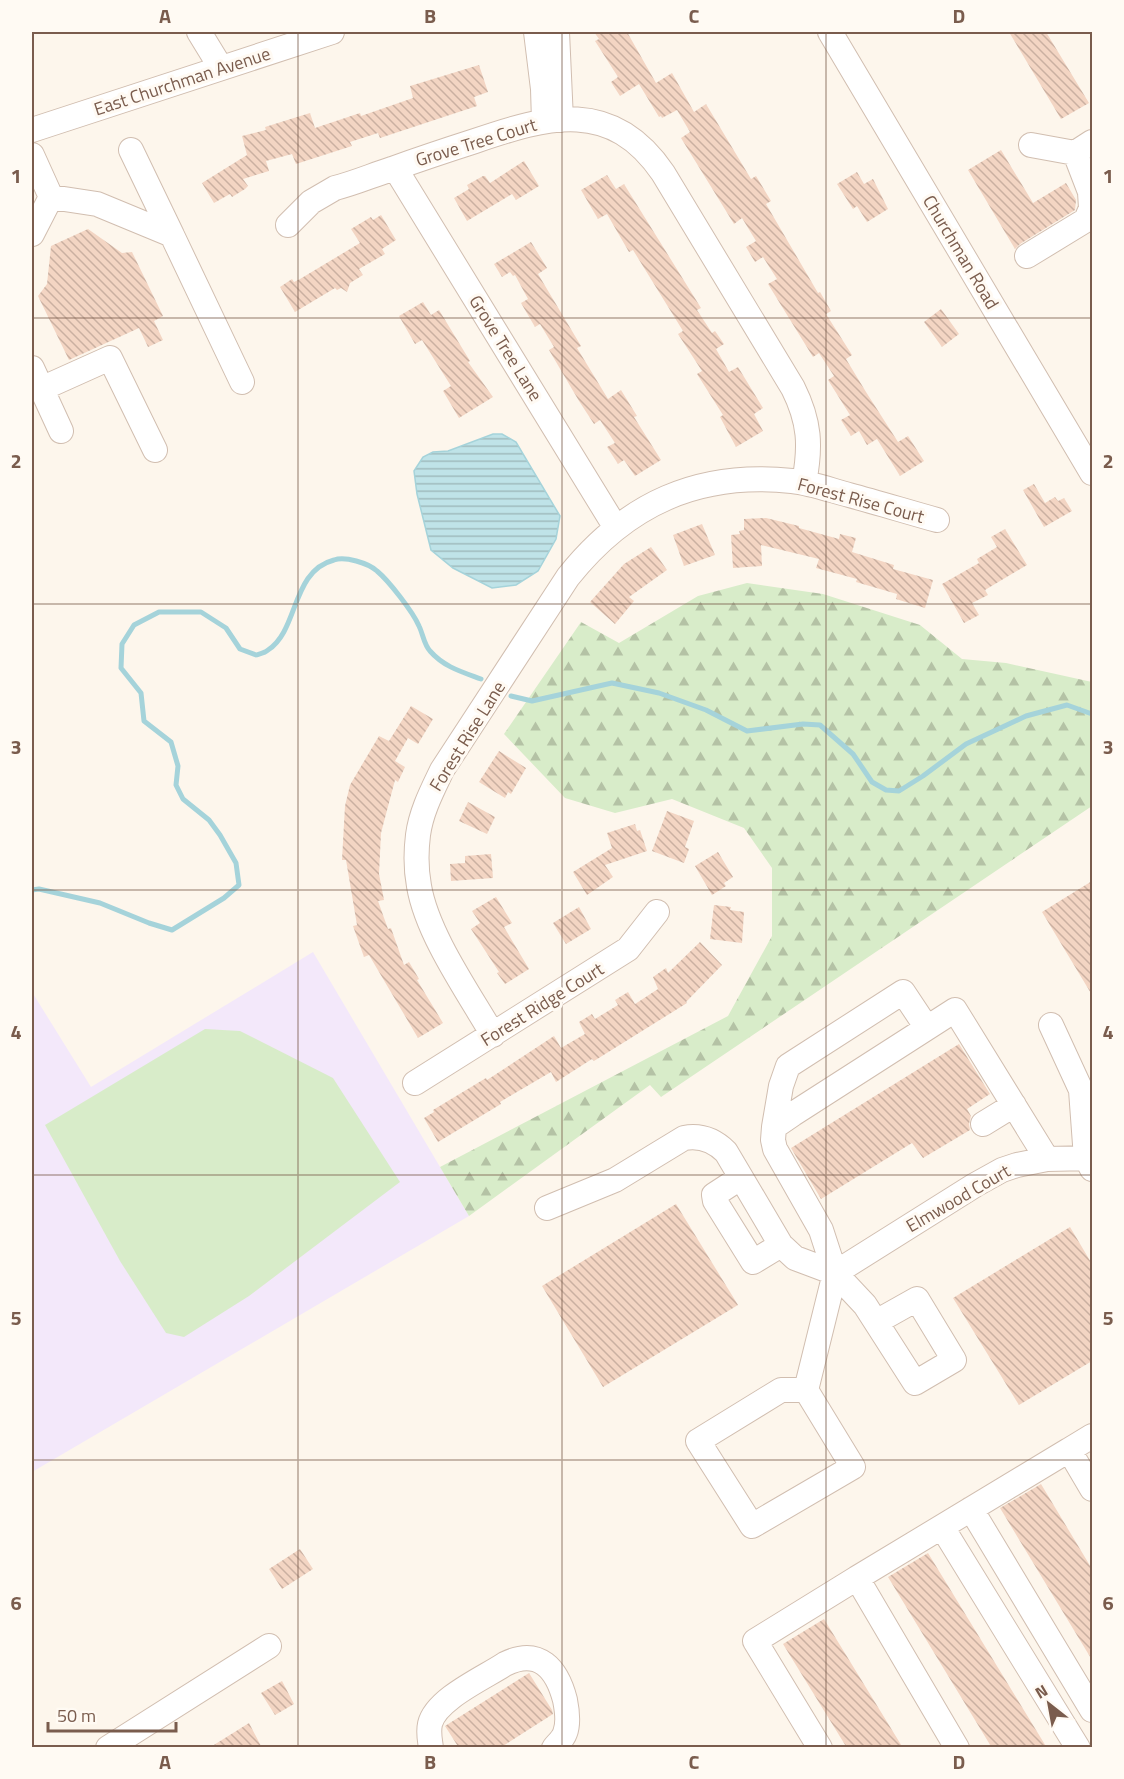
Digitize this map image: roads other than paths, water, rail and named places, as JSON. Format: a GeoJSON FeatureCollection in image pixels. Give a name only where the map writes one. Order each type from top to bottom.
{"type":"FeatureCollection","features":[{"type":"Feature","properties":{"kind":"street"},"geometry":{"type":"LineString","coordinates":[[199,32],[220,68]]}},
{"type":"Feature","properties":{"kind":"street","name":"East Churchman Avenue"},"geometry":{"type":"LineString","coordinates":[[32,130],[332,32]]}},
{"type":"Feature","properties":{"kind":"street"},"geometry":{"type":"LineString","coordinates":[[536,32],[543,89],[553,120]]}},
{"type":"Feature","properties":{"kind":"street"},"geometry":{"type":"LineString","coordinates":[[553,120],[556,32]]}},
{"type":"Feature","properties":{"kind":"street","name":"Churchman Road"},"geometry":{"type":"LineString","coordinates":[[830,32],[1092,473]]}},
{"type":"Feature","properties":{"kind":"street","name":"Grove Tree Court"},"geometry":{"type":"LineString","coordinates":[[288,225],[311,202],[336,188],[524,124],[572,118],[608,125],[640,145],[663,173],[789,381],[803,408],[808,429],[809,460],[804,483]]}},
{"type":"Feature","properties":{"kind":"street"},"geometry":{"type":"LineString","coordinates":[[1027,256],[1086,220],[1091,208],[1084,147],[1031,145]]}},
{"type":"Feature","properties":{"kind":"street"},"geometry":{"type":"LineString","coordinates":[[131,150],[243,382]]}},
{"type":"Feature","properties":{"kind":"street"},"geometry":{"type":"LineString","coordinates":[[32,155],[51,197]]}},
{"type":"Feature","properties":{"kind":"street","name":"Grove Tree Lane"},"geometry":{"type":"LineString","coordinates":[[395,168],[616,528]]}},
{"type":"Feature","properties":{"kind":"street"},"geometry":{"type":"LineString","coordinates":[[51,197],[97,204],[172,235]]}},
{"type":"Feature","properties":{"kind":"street"},"geometry":{"type":"LineString","coordinates":[[32,234],[51,197]]}},
{"type":"Feature","properties":{"kind":"street"},"geometry":{"type":"LineString","coordinates":[[61,431],[36,378],[110,358],[155,450]]}},
{"type":"Feature","properties":{"kind":"street","name":"Forest Rise Court"},"geometry":{"type":"LineString","coordinates":[[616,528],[650,506],[693,488],[713,483],[758,479],[804,483],[937,520]]}},
{"type":"Feature","properties":{"kind":"street","name":"Forest Rise Lane"},"geometry":{"type":"LineString","coordinates":[[493,1035],[439,940],[427,914],[418,885],[418,834],[427,800],[442,770],[568,577],[588,552],[616,528]]}},
{"type":"Feature","properties":{"kind":"street","name":"Forest Ridge Court"},"geometry":{"type":"LineString","coordinates":[[415,1083],[628,949],[657,912]]}},
{"type":"Feature","properties":{"kind":"street"},"geometry":{"type":"LineString","coordinates":[[876,1322],[865,1305],[835,1273],[821,1230],[775,1149],[774,1127],[781,1086],[788,1066],[903,992],[927,1028]]}},
{"type":"Feature","properties":{"kind":"street"},"geometry":{"type":"LineString","coordinates":[[774,1127],[955,1010],[1047,1158]]}},
{"type":"Feature","properties":{"kind":"street"},"geometry":{"type":"LineString","coordinates":[[1051,1025],[1087,1088],[1090,1162]]}},
{"type":"Feature","properties":{"kind":"street"},"geometry":{"type":"LineString","coordinates":[[983,1124],[1014,1105]]}},
{"type":"Feature","properties":{"kind":"street"},"geometry":{"type":"LineString","coordinates":[[547,1208],[615,1180],[684,1138],[694,1137],[714,1143],[726,1152],[781,1245],[795,1258],[835,1273]]}},
{"type":"Feature","properties":{"kind":"street","name":"Elmwood Court"},"geometry":{"type":"LineString","coordinates":[[835,1273],[988,1177],[1017,1165],[1047,1158],[1090,1162]]}},
{"type":"Feature","properties":{"kind":"street"},"geometry":{"type":"LineString","coordinates":[[740,1178],[714,1194],[715,1201],[753,1262],[781,1245]]}},
{"type":"Feature","properties":{"kind":"street"},"geometry":{"type":"LineString","coordinates":[[806,1390],[781,1390],[698,1441],[752,1526],[853,1467],[806,1390],[835,1273]]}},
{"type":"Feature","properties":{"kind":"street"},"geometry":{"type":"LineString","coordinates":[[820,1748],[755,1641],[1092,1436]]}},
{"type":"Feature","properties":{"kind":"street"},"geometry":{"type":"LineString","coordinates":[[1069,1450],[1092,1489]]}},
{"type":"Feature","properties":{"kind":"street"},"geometry":{"type":"LineString","coordinates":[[971,1509],[1092,1710]]}},
{"type":"Feature","properties":{"kind":"street"},"geometry":{"type":"LineString","coordinates":[[942,1527],[1078,1748]]}},
{"type":"Feature","properties":{"kind":"street"},"geometry":{"type":"LineString","coordinates":[[857,1578],[957,1748]]}},
{"type":"Feature","properties":{"kind":"street"},"geometry":{"type":"LineString","coordinates":[[108,1748],[269,1646]]}},
{"type":"Feature","properties":{"kind":"street"},"geometry":{"type":"LineString","coordinates":[[431,1748],[428,1733],[430,1723],[435,1712],[445,1702],[505,1664],[515,1659],[527,1658],[548,1665],[562,1690],[567,1730],[554,1748]]}},
{"type":"Feature","properties":{"kind":"water"},"geometry":{"type":"Polygon","coordinates":[[[493,434],[502,434],[516,442],[560,516],[556,539],[538,571],[516,585],[492,588],[453,568],[431,550],[417,494],[414,471],[423,457],[433,452],[448,451],[493,434]]]}},
{"type":"Feature","properties":{"kind":"waterway"},"geometry":{"type":"LineString","coordinates":[[32,890],[39,889],[100,903],[172,930],[224,898],[239,885],[236,863],[220,835],[209,820],[183,799],[176,785],[178,766],[171,742],[144,721],[141,693],[121,668],[122,644],[134,625],[159,612],[201,612],[226,628],[240,649],[256,655],[267,651],[278,641],[302,588],[310,576],[320,566],[334,560],[350,560],[373,568],[388,582],[412,613],[426,646],[435,657],[481,679]]}},
{"type":"Feature","properties":{"kind":"waterway"},"geometry":{"type":"LineString","coordinates":[[511,696],[532,701],[612,683],[659,693],[706,710],[747,731],[803,724],[820,725],[853,754],[872,782],[886,790],[899,791],[966,744],[1026,716],[1067,705],[1092,714]]}}]}
